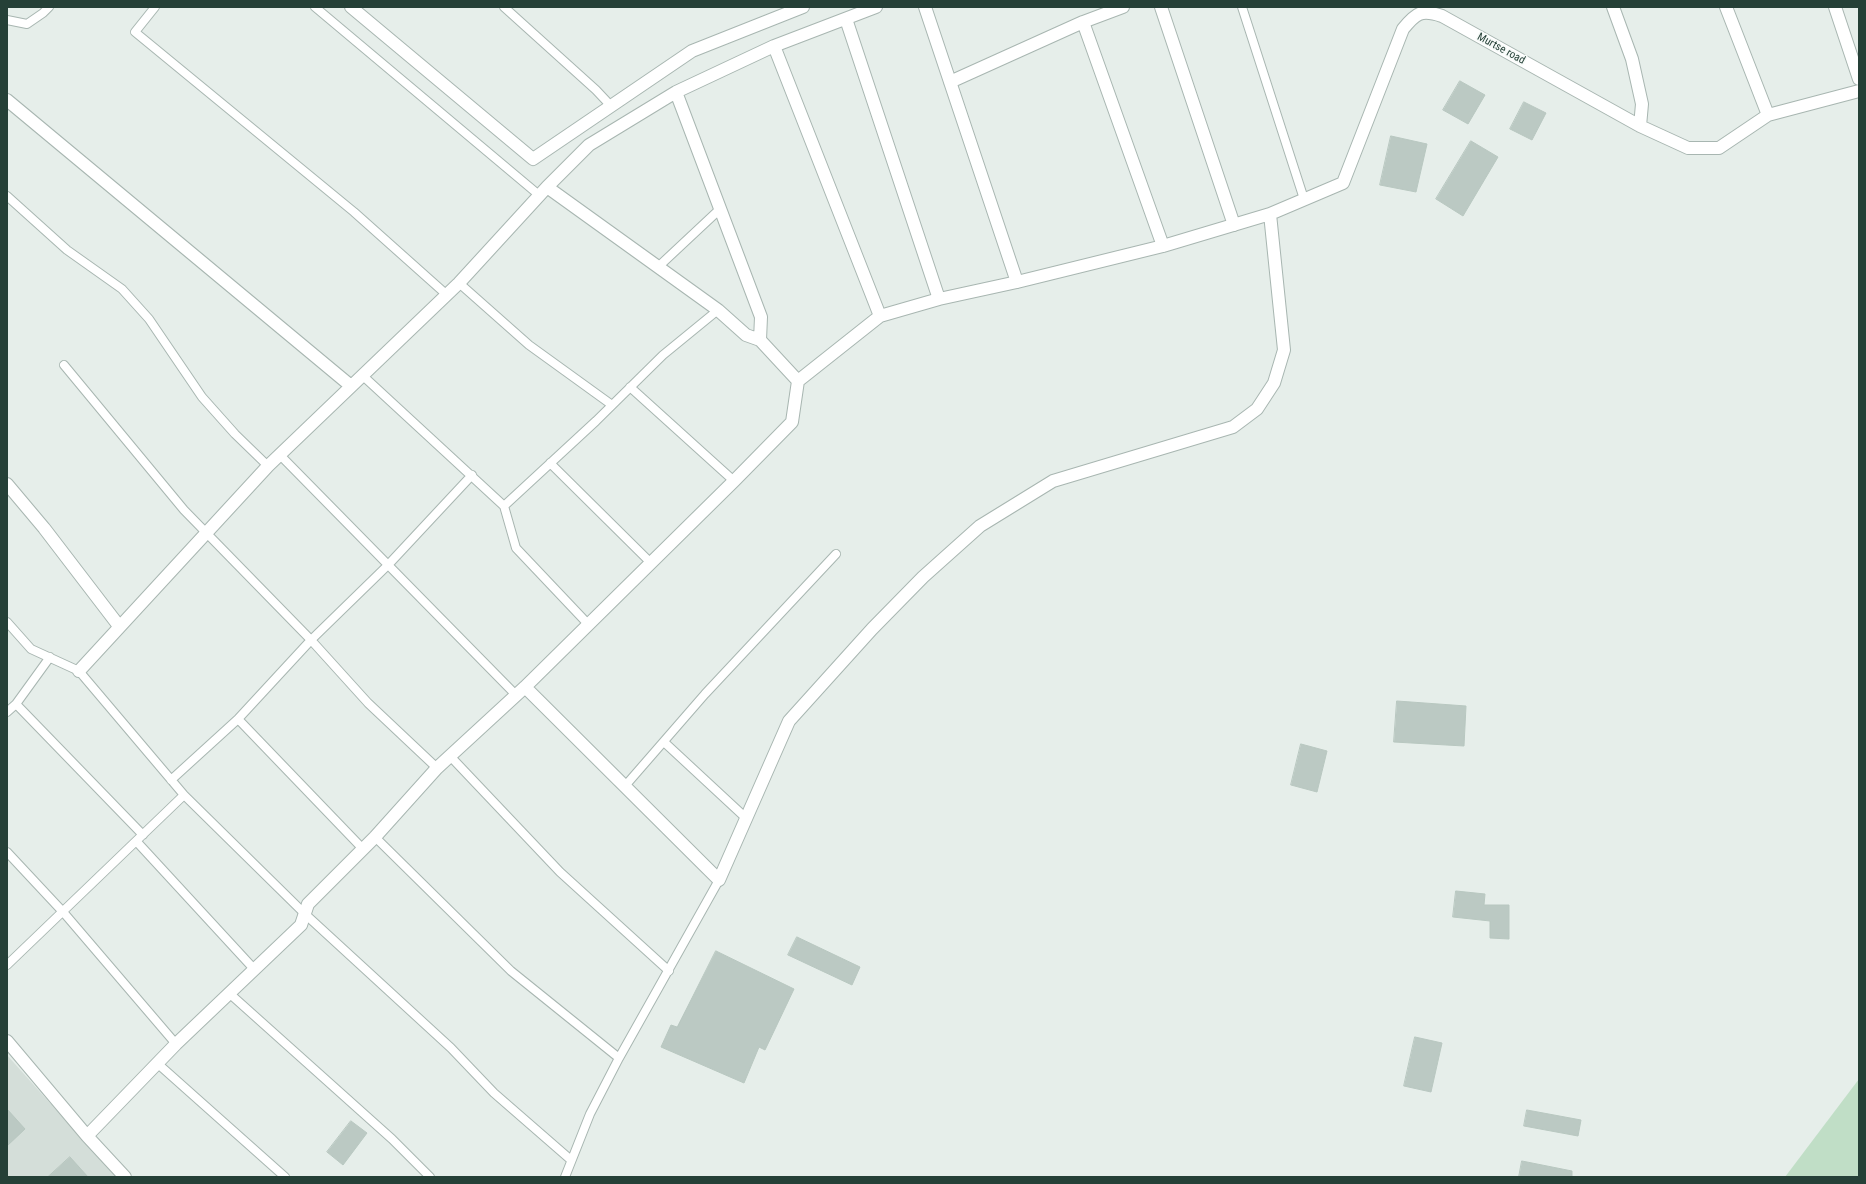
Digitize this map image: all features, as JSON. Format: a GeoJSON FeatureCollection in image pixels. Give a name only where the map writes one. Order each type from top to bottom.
{"type":"FeatureCollection","features":[{"type":"Feature","properties":{"kind":"street"},"geometry":{"type":"LineString","coordinates":[[351,7],[533,159],[692,51],[803,7]]}},
{"type":"Feature","properties":{"kind":"street"},"geometry":{"type":"LineString","coordinates":[[80,671],[205,532],[279,454],[447,295],[543,191],[589,145],[676,92],[774,46],[876,7]]}},
{"type":"Feature","properties":{"kind":"street"},"geometry":{"type":"LineString","coordinates":[[925,7],[1017,282]]}},
{"type":"Feature","properties":{"kind":"street"},"geometry":{"type":"LineString","coordinates":[[950,82],[1084,22],[1123,7]]}},
{"type":"Feature","properties":{"kind":"street"},"geometry":{"type":"LineString","coordinates":[[1161,7],[1234,225]]}},
{"type":"Feature","properties":{"kind":"street"},"geometry":{"type":"LineString","coordinates":[[1613,7],[1632,59],[1642,104],[1640,126]]}},
{"type":"Feature","properties":{"kind":"street"},"geometry":{"type":"LineString","coordinates":[[1726,7],[1768,114]]}},
{"type":"Feature","properties":{"kind":"street"},"geometry":{"type":"LineString","coordinates":[[1835,7],[1859,79]]}},
{"type":"Feature","properties":{"kind":"street","name":"Murtse road"},"geometry":{"type":"LineString","coordinates":[[880,316],[938,299],[1017,282],[1163,246],[1270,214],[1343,183],[1403,29],[1414,16],[1428,12],[1442,16],[1640,126],[1688,148],[1719,148],[1768,114],[1859,91]]}},
{"type":"Feature","properties":{"kind":"street"},"geometry":{"type":"LineString","coordinates":[[846,19],[938,299]]}},
{"type":"Feature","properties":{"kind":"street"},"geometry":{"type":"LineString","coordinates":[[1084,22],[1163,246]]}},
{"type":"Feature","properties":{"kind":"street"},"geometry":{"type":"LineString","coordinates":[[87,1136],[176,1044],[301,925],[308,904],[375,837],[437,768],[516,695],[792,422],[798,381],[880,316],[774,46]]}},
{"type":"Feature","properties":{"kind":"street"},"geometry":{"type":"LineString","coordinates":[[676,92],[761,317],[760,340]]}},
{"type":"Feature","properties":{"kind":"street"},"geometry":{"type":"LineString","coordinates":[[7,100],[351,386]]}},
{"type":"Feature","properties":{"kind":"street"},"geometry":{"type":"LineString","coordinates":[[543,191],[658,267],[718,310],[746,335],[760,340],[798,381]]}},
{"type":"Feature","properties":{"kind":"street"},"geometry":{"type":"LineString","coordinates":[[525,686],[719,880],[789,721],[872,629],[922,577],[980,526],[1053,481],[1233,427],[1257,409],[1274,383],[1284,350],[1270,214]]}},
{"type":"Feature","properties":{"kind":"street"},"geometry":{"type":"LineString","coordinates":[[7,484],[44,528],[119,626]]}},
{"type":"Feature","properties":{"kind":"street"},"geometry":{"type":"LineString","coordinates":[[7,1041],[87,1136],[125,1177]]}},
{"type":"Feature","properties":{"kind":"lane"},"geometry":{"type":"LineString","coordinates":[[7,20],[27,24],[49,7]]}},
{"type":"Feature","properties":{"kind":"lane"},"geometry":{"type":"LineString","coordinates":[[155,7],[135,32],[354,212],[447,295]]}},
{"type":"Feature","properties":{"kind":"lane"},"geometry":{"type":"LineString","coordinates":[[314,7],[543,191]]}},
{"type":"Feature","properties":{"kind":"lane"},"geometry":{"type":"LineString","coordinates":[[504,7],[596,90],[611,106]]}},
{"type":"Feature","properties":{"kind":"lane"},"geometry":{"type":"LineString","coordinates":[[1242,7],[1304,199]]}},
{"type":"Feature","properties":{"kind":"lane"},"geometry":{"type":"LineString","coordinates":[[7,196],[67,250],[122,289],[149,319],[202,397],[235,434],[268,466]]}},
{"type":"Feature","properties":{"kind":"lane"},"geometry":{"type":"LineString","coordinates":[[658,267],[720,209]]}},
{"type":"Feature","properties":{"kind":"lane"},"geometry":{"type":"LineString","coordinates":[[459,283],[529,345],[612,405]]}},
{"type":"Feature","properties":{"kind":"lane"},"geometry":{"type":"LineString","coordinates":[[504,506],[663,355],[718,310]]}},
{"type":"Feature","properties":{"kind":"lane"},"geometry":{"type":"LineString","coordinates":[[64,365],[184,510],[311,640],[368,703],[437,768]]}},
{"type":"Feature","properties":{"kind":"lane"},"geometry":{"type":"LineString","coordinates":[[362,375],[504,506],[516,548],[588,624]]}},
{"type":"Feature","properties":{"kind":"lane"},"geometry":{"type":"LineString","coordinates":[[630,387],[734,481]]}},
{"type":"Feature","properties":{"kind":"lane"},"geometry":{"type":"LineString","coordinates":[[279,454],[516,695]]}},
{"type":"Feature","properties":{"kind":"lane"},"geometry":{"type":"LineString","coordinates":[[550,463],[651,563]]}},
{"type":"Feature","properties":{"kind":"lane"},"geometry":{"type":"LineString","coordinates":[[171,780],[238,719],[311,640],[388,565],[472,475]]}},
{"type":"Feature","properties":{"kind":"lane"},"geometry":{"type":"LineString","coordinates":[[625,786],[705,694],[836,554]]}},
{"type":"Feature","properties":{"kind":"lane"},"geometry":{"type":"LineString","coordinates":[[7,622],[31,649],[80,671],[184,795],[305,914],[451,1048],[494,1093],[570,1160]]}},
{"type":"Feature","properties":{"kind":"lane"},"geometry":{"type":"LineString","coordinates":[[7,712],[16,704],[50,657]]}},
{"type":"Feature","properties":{"kind":"lane"},"geometry":{"type":"LineString","coordinates":[[16,704],[143,835]]}},
{"type":"Feature","properties":{"kind":"lane"},"geometry":{"type":"LineString","coordinates":[[238,719],[363,849]]}},
{"type":"Feature","properties":{"kind":"lane"},"geometry":{"type":"LineString","coordinates":[[664,742],[747,819]]}},
{"type":"Feature","properties":{"kind":"lane"},"geometry":{"type":"LineString","coordinates":[[450,756],[560,872],[669,971]]}},
{"type":"Feature","properties":{"kind":"lane"},"geometry":{"type":"LineString","coordinates":[[7,965],[64,912],[184,795]]}},
{"type":"Feature","properties":{"kind":"lane"},"geometry":{"type":"LineString","coordinates":[[375,837],[511,971],[619,1058]]}},
{"type":"Feature","properties":{"kind":"lane"},"geometry":{"type":"LineString","coordinates":[[136,842],[254,969]]}},
{"type":"Feature","properties":{"kind":"lane"},"geometry":{"type":"LineString","coordinates":[[7,852],[64,912],[176,1044]]}},
{"type":"Feature","properties":{"kind":"lane"},"geometry":{"type":"LineString","coordinates":[[565,1177],[570,1160],[590,1114],[619,1058],[719,880]]}},
{"type":"Feature","properties":{"kind":"lane"},"geometry":{"type":"LineString","coordinates":[[229,993],[392,1139],[430,1177]]}},
{"type":"Feature","properties":{"kind":"lane"},"geometry":{"type":"LineString","coordinates":[[157,1063],[285,1177]]}},
{"type":"Feature","properties":{"kind":"shaded area"},"geometry":{"type":"Polygon","coordinates":[[[7,1055],[116,1177],[7,1177],[7,1055]]]}},
{"type":"Feature","properties":{"kind":"green space"},"geometry":{"type":"Polygon","coordinates":[[[1859,1079],[1859,1177],[1785,1177],[1859,1079]]]}},
{"type":"Feature","properties":{"kind":"building"},"geometry":{"type":"Polygon","coordinates":[[[1460,81],[1485,95],[1468,124],[1443,110],[1460,81]]]}},
{"type":"Feature","properties":{"kind":"building"},"geometry":{"type":"Polygon","coordinates":[[[1524,102],[1546,113],[1532,140],[1510,129],[1524,102]]]}},
{"type":"Feature","properties":{"kind":"building"},"geometry":{"type":"Polygon","coordinates":[[[1391,136],[1427,144],[1416,192],[1380,185],[1391,136]]]}},
{"type":"Feature","properties":{"kind":"building"},"geometry":{"type":"Polygon","coordinates":[[[1471,141],[1498,157],[1463,216],[1436,199],[1471,141]]]}},
{"type":"Feature","properties":{"kind":"building"},"geometry":{"type":"Polygon","coordinates":[[[1397,701],[1466,706],[1464,746],[1394,742],[1397,701]]]}},
{"type":"Feature","properties":{"kind":"building"},"geometry":{"type":"Polygon","coordinates":[[[1301,744],[1327,751],[1317,792],[1291,785],[1301,744]]]}},
{"type":"Feature","properties":{"kind":"building"},"geometry":{"type":"Polygon","coordinates":[[[1456,891],[1485,894],[1484,905],[1509,905],[1509,939],[1490,938],[1490,921],[1453,917],[1456,891]]]}},
{"type":"Feature","properties":{"kind":"building"},"geometry":{"type":"Polygon","coordinates":[[[797,937],[860,967],[852,985],[788,955],[797,937]]]}},
{"type":"Feature","properties":{"kind":"building"},"geometry":{"type":"Polygon","coordinates":[[[716,951],[794,989],[765,1050],[759,1047],[744,1083],[661,1047],[671,1025],[677,1027],[716,951]]]}},
{"type":"Feature","properties":{"kind":"building"},"geometry":{"type":"Polygon","coordinates":[[[1415,1037],[1442,1043],[1431,1092],[1404,1086],[1415,1037]]]}},
{"type":"Feature","properties":{"kind":"building"},"geometry":{"type":"Polygon","coordinates":[[[7,1109],[25,1129],[7,1146],[7,1109]]]}},
{"type":"Feature","properties":{"kind":"building"},"geometry":{"type":"Polygon","coordinates":[[[1527,1110],[1581,1120],[1578,1136],[1524,1126],[1527,1110]]]}},
{"type":"Feature","properties":{"kind":"building"},"geometry":{"type":"Polygon","coordinates":[[[351,1121],[367,1133],[343,1165],[327,1152],[351,1121]]]}},
{"type":"Feature","properties":{"kind":"building"},"geometry":{"type":"Polygon","coordinates":[[[70,1157],[88,1177],[48,1177],[70,1157]]]}},
{"type":"Feature","properties":{"kind":"building"},"geometry":{"type":"Polygon","coordinates":[[[1522,1161],[1572,1171],[1572,1177],[1519,1177],[1522,1161]]]}}]}
